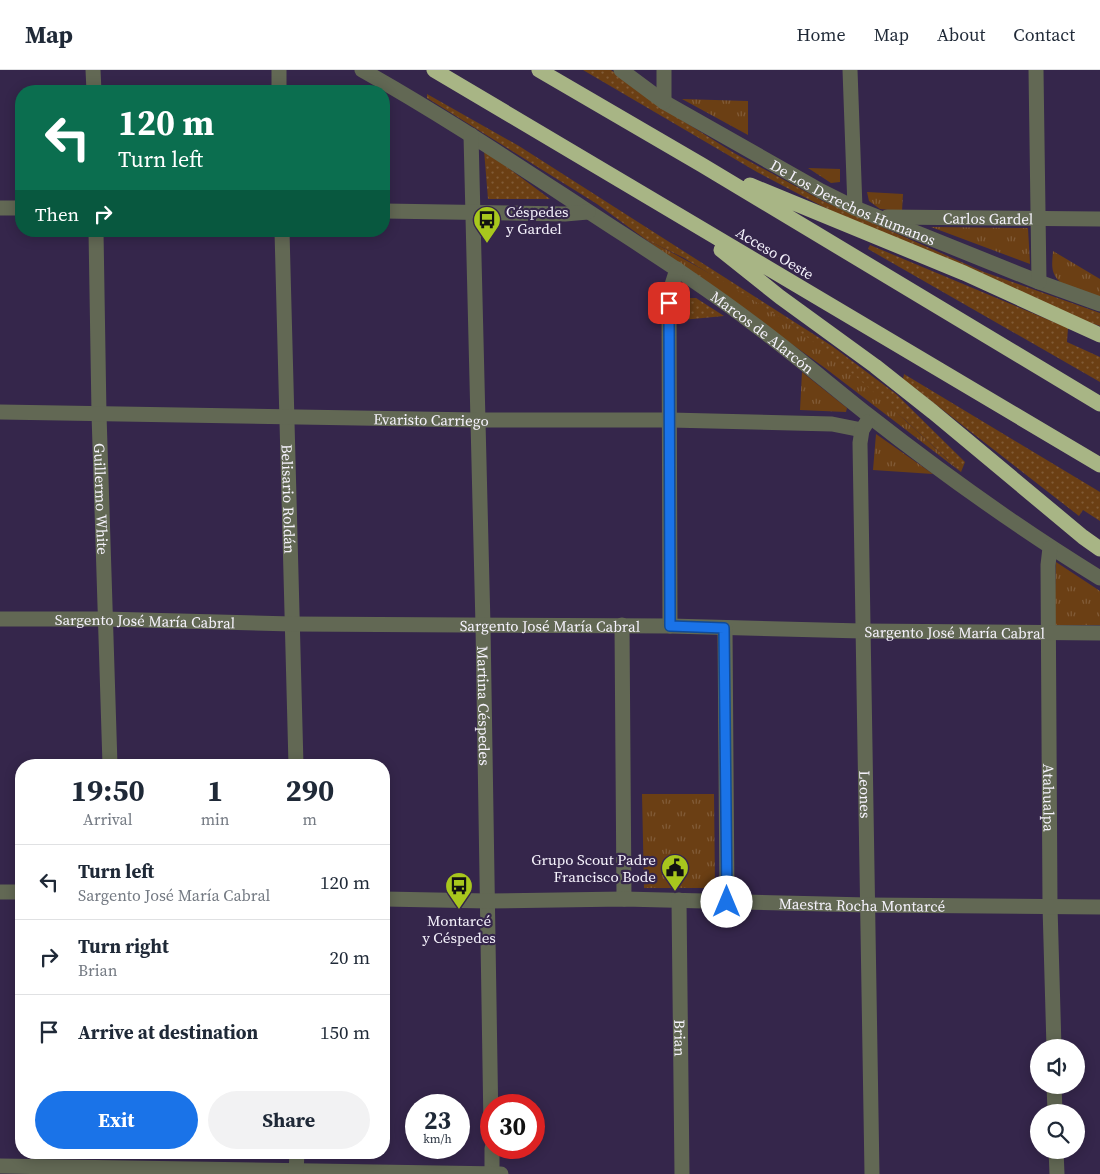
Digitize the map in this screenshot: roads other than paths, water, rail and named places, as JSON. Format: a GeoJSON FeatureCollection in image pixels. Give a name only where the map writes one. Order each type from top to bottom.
{"type":"FeatureCollection","features":[{"type":"Feature","properties":{"kind":"highway","name":"Acceso Oeste"},"geometry":{"type":"LineString","coordinates":[[434,70],[1100,465]]}},
{"type":"Feature","properties":{"kind":"highway"},"geometry":{"type":"LineString","coordinates":[[539,70],[702,165],[1100,404]]}},
{"type":"Feature","properties":{"kind":"highway"},"geometry":{"type":"LineString","coordinates":[[702,165],[964,274],[1100,335]]}},
{"type":"Feature","properties":{"kind":"highway"},"geometry":{"type":"LineString","coordinates":[[677,215],[780,297],[919,400],[1083,537],[1100,549]]}},
{"type":"Feature","properties":{"kind":"street"},"geometry":{"type":"LineString","coordinates":[[93,70],[94,85]]}},
{"type":"Feature","properties":{"kind":"street"},"geometry":{"type":"LineString","coordinates":[[278,70],[279,85]]}},
{"type":"Feature","properties":{"kind":"street","name":"Marcos de Alarcón"},"geometry":{"type":"LineString","coordinates":[[362,70],[388,85]]}},
{"type":"Feature","properties":{"kind":"street","name":"De Los Derechos Humanos"},"geometry":{"type":"LineString","coordinates":[[621,70],[664,102],[821,191],[855,208],[1100,304]]}},
{"type":"Feature","properties":{"kind":"street"},"geometry":{"type":"LineString","coordinates":[[664,70],[664,102]]}},
{"type":"Feature","properties":{"kind":"street"},"geometry":{"type":"LineString","coordinates":[[850,70],[855,208]]}},
{"type":"Feature","properties":{"kind":"street"},"geometry":{"type":"LineString","coordinates":[[1036,70],[1040,282]]}},
{"type":"Feature","properties":{"kind":"street","name":"Marcos de Alarcón"},"geometry":{"type":"LineString","coordinates":[[390,86],[471,135],[677,269],[755,324],[870,416],[960,484],[1050,548],[1100,578]]}},
{"type":"Feature","properties":{"kind":"street","name":"Martina Céspedes"},"geometry":{"type":"LineString","coordinates":[[471,135],[483,626],[491,1094]]}},
{"type":"Feature","properties":{"kind":"street"},"geometry":{"type":"LineString","coordinates":[[0,208],[15,208]]}},
{"type":"Feature","properties":{"kind":"street"},"geometry":{"type":"LineString","coordinates":[[390,211],[565,214],[588,212]]}},
{"type":"Feature","properties":{"kind":"street","name":"Carlos Gardel"},"geometry":{"type":"LineString","coordinates":[[878,218],[1100,219]]}},
{"type":"Feature","properties":{"kind":"street","name":"Guillermo White"},"geometry":{"type":"LineString","coordinates":[[96,237],[99,414],[110,759]]}},
{"type":"Feature","properties":{"kind":"street","name":"Belisario Roldán"},"geometry":{"type":"LineString","coordinates":[[282,237],[296,759]]}},
{"type":"Feature","properties":{"kind":"street"},"geometry":{"type":"LineString","coordinates":[[670,626],[669,303],[670,291],[677,269]]}},
{"type":"Feature","properties":{"kind":"street","name":"Evaristo Carriego"},"geometry":{"type":"LineString","coordinates":[[0,412],[477,420],[670,420],[832,424],[846,425],[862,430]]}},
{"type":"Feature","properties":{"kind":"street","name":"Leones"},"geometry":{"type":"LineString","coordinates":[[870,416],[862,430],[860,443],[872,1174]]}},
{"type":"Feature","properties":{"kind":"street","name":"Atahualpa"},"geometry":{"type":"LineString","coordinates":[[1050,548],[1048,565],[1050,906],[1054,1039]]}},
{"type":"Feature","properties":{"kind":"street","name":"Sargento José María Cabral"},"geometry":{"type":"LineString","coordinates":[[0,619],[105,619],[292,624],[483,626],[670,626],[862,631],[1100,633]]}},
{"type":"Feature","properties":{"kind":"street"},"geometry":{"type":"LineString","coordinates":[[622,626],[624,899]]}},
{"type":"Feature","properties":{"kind":"street"},"geometry":{"type":"LineString","coordinates":[[724,628],[727,902]]}},
{"type":"Feature","properties":{"kind":"street"},"geometry":{"type":"LineString","coordinates":[[0,892],[15,892]]}},
{"type":"Feature","properties":{"kind":"street","name":"Maestra Rocha Montarcé"},"geometry":{"type":"LineString","coordinates":[[390,899],[488,902],[624,899],[868,905],[1100,907]]}},
{"type":"Feature","properties":{"kind":"street","name":"Brian"},"geometry":{"type":"LineString","coordinates":[[679,900],[682,1174]]}},
{"type":"Feature","properties":{"kind":"street"},"geometry":{"type":"LineString","coordinates":[[297,1159],[297,1173]]}},
{"type":"Feature","properties":{"kind":"street"},"geometry":{"type":"LineString","coordinates":[[492,1159],[492,1174]]}},
{"type":"Feature","properties":{"kind":"street"},"geometry":{"type":"LineString","coordinates":[[1056,1159],[1056,1174]]}},
{"type":"Feature","properties":{"kind":"street"},"geometry":{"type":"LineString","coordinates":[[0,1166],[110,1165],[297,1173],[502,1174]]}},
{"type":"Feature","properties":{"kind":"place","name":"Céspedes y Gardel"},"geometry":{"type":"Point","coordinates":[487,244]}},
{"type":"Feature","properties":{"kind":"place","name":"Grupo Scout Padre Francisco Bode"},"geometry":{"type":"Point","coordinates":[675,892]}},
{"type":"Feature","properties":{"kind":"place","name":"Montarcé y Céspedes"},"geometry":{"type":"Point","coordinates":[459,910]}}]}
